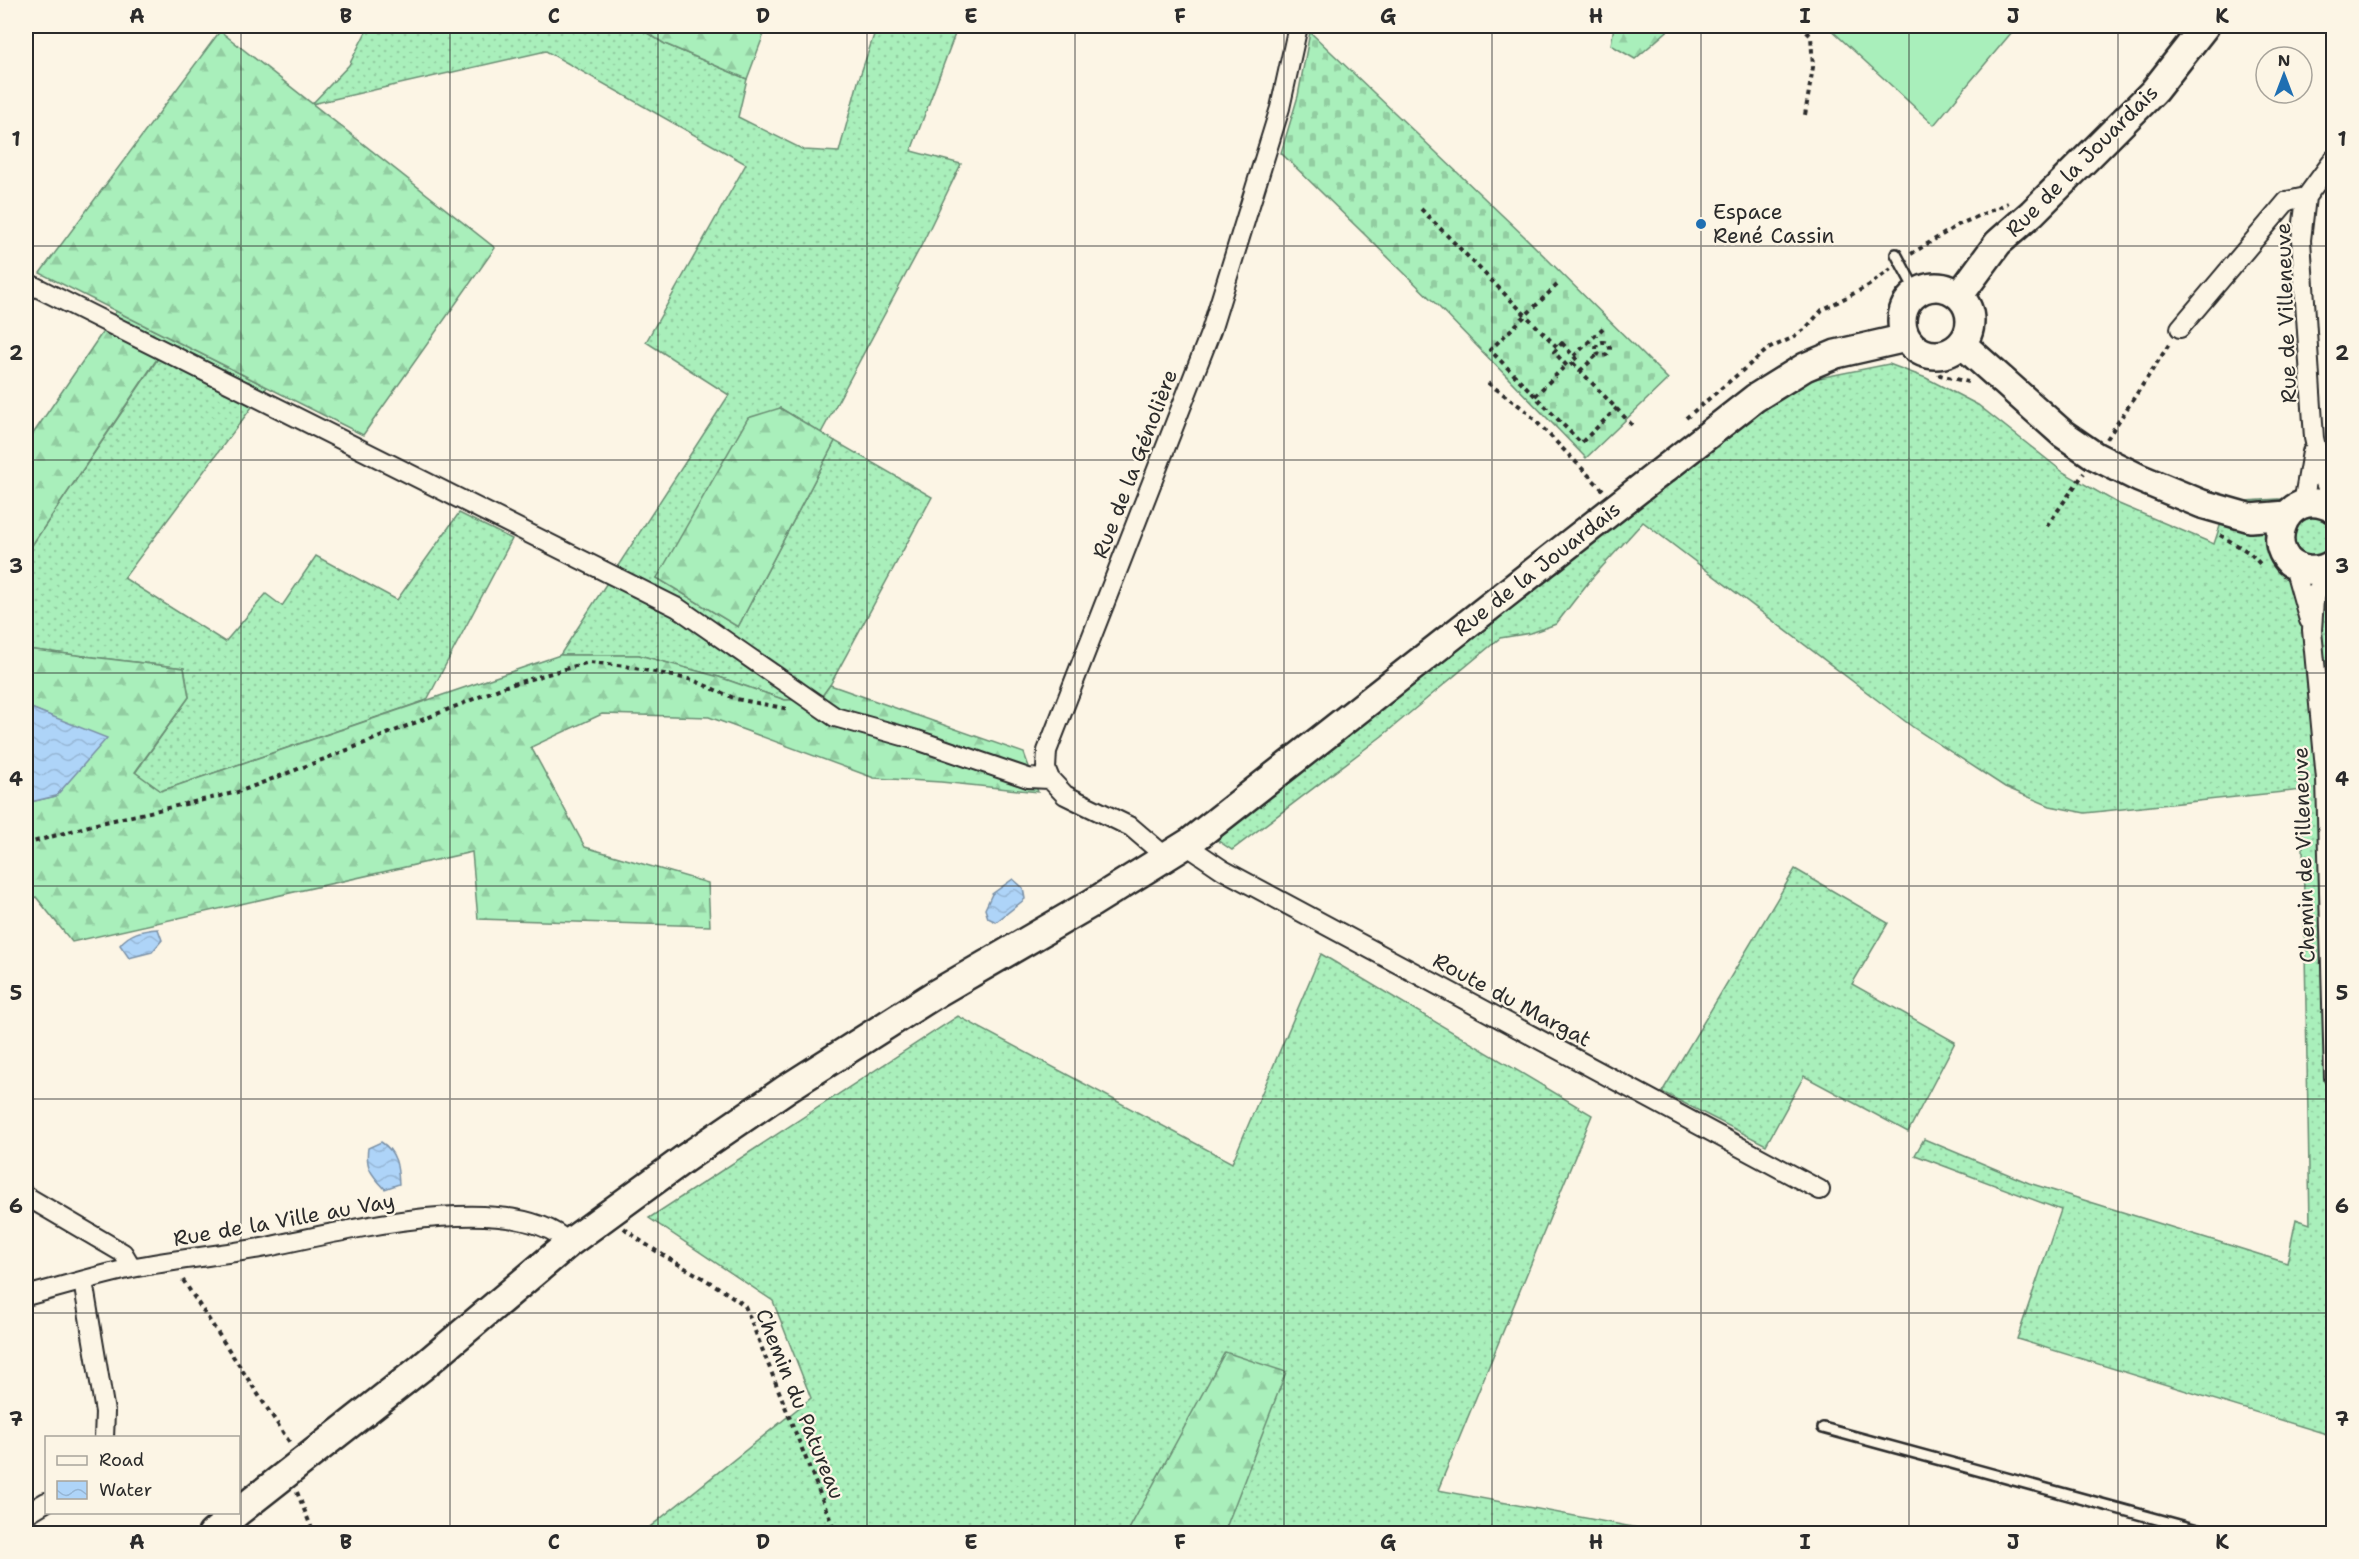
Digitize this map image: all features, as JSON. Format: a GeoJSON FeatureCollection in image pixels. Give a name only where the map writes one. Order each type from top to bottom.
{"type":"FeatureCollection","features":[{"type":"Feature","properties":{"kind":"main road","name":"Rue de la Jouardais"},"geometry":{"type":"LineString","coordinates":[[1959,296],[1998,243],[2032,213],[2154,91],[2205,26]]}},
{"type":"Feature","properties":{"kind":"main road"},"geometry":{"type":"LineString","coordinates":[[1938,287],[1950,290],[1959,296],[1966,304],[1970,325],[1962,344],[1954,351],[1936,356],[1919,351],[1906,338],[1903,329],[1904,309],[1917,293],[1927,288],[1938,287]]}},
{"type":"Feature","properties":{"kind":"main road","name":"Rue de la Jouardais"},"geometry":{"type":"LineString","coordinates":[[240,1510],[421,1368],[569,1243],[684,1159],[937,993],[1190,842],[1746,404],[1805,367],[1836,354],[1906,338]]}},
{"type":"Feature","properties":{"kind":"main road"},"geometry":{"type":"LineString","coordinates":[[1962,344],[2063,434],[2095,456],[2139,478],[2202,504],[2251,518],[2295,510],[2314,502],[2334,508]]}},
{"type":"Feature","properties":{"kind":"main road"},"geometry":{"type":"LineString","coordinates":[[2202,504],[2308,570],[2330,566]]}},
{"type":"Feature","properties":{"kind":"main road"},"geometry":{"type":"LineString","coordinates":[[2287,557],[2280,532],[2295,510]]}},
{"type":"Feature","properties":{"kind":"main road","name":"Rue de la Jouardais"},"geometry":{"type":"LineString","coordinates":[[212,1533],[236,1514]]}},
{"type":"Feature","properties":{"kind":"street","name":"Rue de la Génolière"},"geometry":{"type":"LineString","coordinates":[[1050,779],[1046,769],[1047,751],[1211,331],[1280,108],[1298,26]]}},
{"type":"Feature","properties":{"kind":"street","name":"Rue de Villeneuve"},"geometry":{"type":"LineString","coordinates":[[2334,159],[2306,197],[2301,240],[2314,438],[2323,477],[2334,508]]}},
{"type":"Feature","properties":{"kind":"street"},"geometry":{"type":"LineString","coordinates":[[2180,328],[2287,201],[2306,197]]}},
{"type":"Feature","properties":{"kind":"street"},"geometry":{"type":"LineString","coordinates":[[26,282],[678,608],[835,717],[917,740],[1028,778],[1050,779],[1065,795],[1131,827],[1166,858]]}},
{"type":"Feature","properties":{"kind":"street","name":"Rue de Villeneuve"},"geometry":{"type":"LineString","coordinates":[[2295,510],[2309,477],[2314,438]]}},
{"type":"Feature","properties":{"kind":"street","name":"Chemin de Villeneuve"},"geometry":{"type":"LineString","coordinates":[[2287,557],[2312,630]]}},
{"type":"Feature","properties":{"kind":"street","name":"Chemin de Villeneuve"},"geometry":{"type":"LineString","coordinates":[[2330,566],[2314,600],[2312,630],[2326,779],[2334,1078]]}},
{"type":"Feature","properties":{"kind":"street","name":"Route du Margat"},"geometry":{"type":"LineString","coordinates":[[1190,842],[1195,851],[1223,870],[1820,1190]]}},
{"type":"Feature","properties":{"kind":"street"},"geometry":{"type":"LineString","coordinates":[[26,1196],[123,1252],[132,1268]]}},
{"type":"Feature","properties":{"kind":"street","name":"Rue de la Ville au Vay"},"geometry":{"type":"LineString","coordinates":[[26,1296],[132,1268],[266,1247],[361,1227],[454,1216],[518,1219],[543,1225],[569,1243]]}},
{"type":"Feature","properties":{"kind":"street"},"geometry":{"type":"LineString","coordinates":[[83,1281],[105,1412],[104,1436]]}},
{"type":"Feature","properties":{"kind":"street"},"geometry":{"type":"LineString","coordinates":[[26,1514],[45,1503]]}},
{"type":"Feature","properties":{"kind":"lane"},"geometry":{"type":"LineString","coordinates":[[1899,258],[1917,293]]}},
{"type":"Feature","properties":{"kind":"lane"},"geometry":{"type":"LineString","coordinates":[[1823,1428],[2212,1533]]}},
{"type":"Feature","properties":{"kind":"path"},"geometry":{"type":"LineString","coordinates":[[1800,26],[1811,36],[1813,67],[1805,115]]}},
{"type":"Feature","properties":{"kind":"path"},"geometry":{"type":"LineString","coordinates":[[1686,418],[1768,349],[1792,338],[1806,328],[1822,310],[1868,286],[1899,258],[1958,225],[2010,201],[2020,202],[2032,213]]}},
{"type":"Feature","properties":{"kind":"path"},"geometry":{"type":"LineString","coordinates":[[1421,209],[1557,348]]}},
{"type":"Feature","properties":{"kind":"path"},"geometry":{"type":"LineString","coordinates":[[1557,285],[1490,350],[1581,443],[1617,408]]}},
{"type":"Feature","properties":{"kind":"path"},"geometry":{"type":"LineString","coordinates":[[1574,356],[1603,328]]}},
{"type":"Feature","properties":{"kind":"path"},"geometry":{"type":"LineString","coordinates":[[2047,526],[2180,328]]}},
{"type":"Feature","properties":{"kind":"path"},"geometry":{"type":"LineString","coordinates":[[1535,396],[1566,365],[1568,367],[1577,360],[1562,343],[1554,352],[1566,365]]}},
{"type":"Feature","properties":{"kind":"path"},"geometry":{"type":"LineString","coordinates":[[1580,371],[1598,354]]}},
{"type":"Feature","properties":{"kind":"path"},"geometry":{"type":"LineString","coordinates":[[1573,363],[1632,425]]}},
{"type":"Feature","properties":{"kind":"path"},"geometry":{"type":"LineString","coordinates":[[1488,383],[1525,410],[1618,506]]}},
{"type":"Feature","properties":{"kind":"path"},"geometry":{"type":"LineString","coordinates":[[26,844],[92,825],[238,792],[506,686],[589,662],[626,666],[693,680],[736,699],[791,709]]}},
{"type":"Feature","properties":{"kind":"path","name":"Chemin du Patureau"},"geometry":{"type":"LineString","coordinates":[[608,1214],[642,1243],[726,1291],[745,1306],[836,1533]]}},
{"type":"Feature","properties":{"kind":"path"},"geometry":{"type":"LineString","coordinates":[[183,1280],[295,1467],[314,1533]]}},
{"type":"Feature","properties":{"kind":"green space"},"geometry":{"type":"Polygon","coordinates":[[[369,26],[636,26],[665,44],[747,79],[738,117],[804,150],[839,152],[858,82],[877,26],[958,26],[911,151],[961,164],[921,246],[821,433],[780,408],[657,578],[738,627],[835,441],[932,497],[830,685],[820,699],[785,700],[719,677],[639,655],[560,655],[729,395],[646,342],[746,164],[546,51],[312,104],[349,65],[369,26]]]}},
{"type":"Feature","properties":{"kind":"green space"},"geometry":{"type":"Polygon","coordinates":[[[636,26],[767,26],[747,79],[665,44],[636,26]]]}},
{"type":"Feature","properties":{"kind":"green space"},"geometry":{"type":"Polygon","coordinates":[[[1614,26],[1673,26],[1635,59],[1611,45],[1614,26]]]}},
{"type":"Feature","properties":{"kind":"green space"},"geometry":{"type":"Polygon","coordinates":[[[1827,26],[2017,26],[1934,125],[1827,26]]]}},
{"type":"Feature","properties":{"kind":"green space"},"geometry":{"type":"Polygon","coordinates":[[[220,31],[495,248],[363,435],[40,273],[220,31]]]}},
{"type":"Feature","properties":{"kind":"green space"},"geometry":{"type":"Polygon","coordinates":[[[1310,32],[1524,236],[1668,379],[1586,458],[1439,307],[1281,153],[1298,96],[1310,32]]]}},
{"type":"Feature","properties":{"kind":"green space"},"geometry":{"type":"Polygon","coordinates":[[[116,311],[267,387],[124,578],[225,642],[266,594],[282,606],[316,556],[397,600],[459,513],[512,539],[427,700],[161,791],[135,773],[189,697],[184,668],[26,649],[26,554],[159,357],[104,330],[116,311]]]}},
{"type":"Feature","properties":{"kind":"green space"},"geometry":{"type":"Polygon","coordinates":[[[104,330],[159,356],[26,554],[26,444],[104,330]]]}},
{"type":"Feature","properties":{"kind":"green space"},"geometry":{"type":"Polygon","coordinates":[[[1889,364],[1926,378],[1978,405],[2063,472],[2119,504],[2214,544],[2228,502],[2278,499],[2333,502],[2333,1280],[2331,1280],[2334,1287],[2333,1436],[2017,1339],[2061,1210],[1915,1155],[1924,1139],[2029,1183],[2287,1263],[2296,1219],[2310,1224],[2302,790],[2085,813],[2050,806],[2005,787],[1914,728],[1643,522],[1591,579],[1556,624],[1531,633],[1500,638],[1382,736],[1232,850],[1217,840],[1584,544],[1736,426],[1804,381],[1889,364]]]}},
{"type":"Feature","properties":{"kind":"green space"},"geometry":{"type":"Polygon","coordinates":[[[780,408],[835,441],[738,627],[657,578],[748,418],[780,408]]]}},
{"type":"Feature","properties":{"kind":"green space"},"geometry":{"type":"Polygon","coordinates":[[[26,649],[184,668],[189,697],[135,772],[161,791],[560,655],[639,655],[719,677],[785,700],[820,699],[830,685],[1024,753],[1038,792],[874,778],[709,717],[602,714],[531,747],[585,847],[708,883],[710,926],[478,919],[472,852],[72,942],[36,897],[26,901],[26,803],[56,796],[55,718],[26,706],[26,649]]]}},
{"type":"Feature","properties":{"kind":"green space"},"geometry":{"type":"Polygon","coordinates":[[[1795,869],[1888,923],[1852,984],[1955,1042],[1908,1132],[1804,1076],[1766,1145],[1662,1092],[1795,869]]]}},
{"type":"Feature","properties":{"kind":"green space"},"geometry":{"type":"Polygon","coordinates":[[[1321,954],[1592,1115],[1438,1490],[1664,1533],[641,1534],[811,1398],[773,1301],[649,1218],[958,1016],[1232,1163],[1321,954]]]}},
{"type":"Feature","properties":{"kind":"green space"},"geometry":{"type":"Polygon","coordinates":[[[1225,1352],[1286,1372],[1224,1533],[1127,1533],[1225,1352]]]}},
{"type":"Feature","properties":{"kind":"water"},"geometry":{"type":"Polygon","coordinates":[[[26,706],[107,738],[56,796],[26,803],[26,706]]]}},
{"type":"Feature","properties":{"kind":"water"},"geometry":{"type":"Polygon","coordinates":[[[1013,879],[1023,888],[1025,899],[996,922],[988,918],[985,909],[992,894],[1013,879]]]}},
{"type":"Feature","properties":{"kind":"water"},"geometry":{"type":"Polygon","coordinates":[[[158,929],[162,940],[152,952],[129,958],[120,945],[137,933],[158,929]]]}},
{"type":"Feature","properties":{"kind":"water"},"geometry":{"type":"Polygon","coordinates":[[[381,1142],[393,1155],[399,1178],[399,1184],[385,1189],[373,1175],[368,1161],[368,1148],[381,1142]]]}},
{"type":"Feature","properties":{"kind":"place","name":"Espace René Cassin"},"geometry":{"type":"Point","coordinates":[1701,224]}}]}
